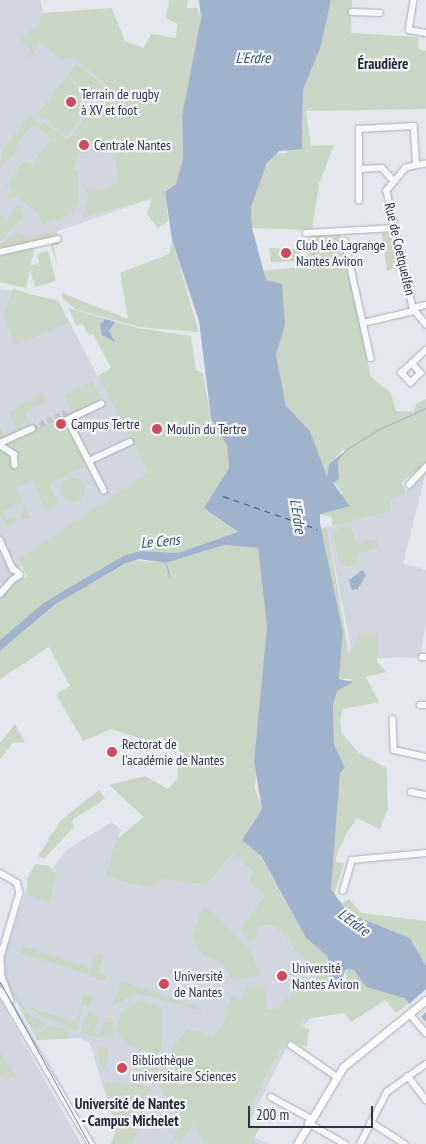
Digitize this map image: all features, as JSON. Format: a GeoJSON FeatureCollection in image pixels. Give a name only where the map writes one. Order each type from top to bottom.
{"type":"FeatureCollection","features":[{"type":"Feature","properties":{"kind":"main road"},"geometry":{"type":"LineString","coordinates":[[297,1144],[336,1076],[368,1044],[426,1000]]}},
{"type":"Feature","properties":{"kind":"street"},"geometry":{"type":"LineString","coordinates":[[414,0],[409,30],[426,33]]}},
{"type":"Feature","properties":{"kind":"street"},"geometry":{"type":"LineString","coordinates":[[352,12],[380,13]]}},
{"type":"Feature","properties":{"kind":"street"},"geometry":{"type":"LineString","coordinates":[[359,201],[361,169],[359,129],[414,126],[417,165]]}},
{"type":"Feature","properties":{"kind":"street"},"geometry":{"type":"LineString","coordinates":[[361,169],[382,168],[393,180],[417,165],[426,164]]}},
{"type":"Feature","properties":{"kind":"street","name":"Rue de Coetquelfen"},"geometry":{"type":"LineString","coordinates":[[393,180],[387,194],[414,310],[426,324]]}},
{"type":"Feature","properties":{"kind":"street"},"geometry":{"type":"LineString","coordinates":[[306,233],[395,228]]}},
{"type":"Feature","properties":{"kind":"street"},"geometry":{"type":"LineString","coordinates":[[0,252],[58,240]]}},
{"type":"Feature","properties":{"kind":"street"},"geometry":{"type":"LineString","coordinates":[[345,242],[371,358]]}},
{"type":"Feature","properties":{"kind":"street"},"geometry":{"type":"LineString","coordinates":[[363,323],[426,306]]}},
{"type":"Feature","properties":{"kind":"street"},"geometry":{"type":"LineString","coordinates":[[412,363],[424,376],[411,383],[401,373],[426,350]]}},
{"type":"Feature","properties":{"kind":"street"},"geometry":{"type":"LineString","coordinates":[[102,404],[68,420],[104,490]]}},
{"type":"Feature","properties":{"kind":"street"},"geometry":{"type":"LineString","coordinates":[[15,465],[14,454],[0,444],[32,429]]}},
{"type":"Feature","properties":{"kind":"street"},"geometry":{"type":"LineString","coordinates":[[89,461],[130,442]]}},
{"type":"Feature","properties":{"kind":"street"},"geometry":{"type":"LineString","coordinates":[[409,485],[426,467]]}},
{"type":"Feature","properties":{"kind":"street"},"geometry":{"type":"LineString","coordinates":[[0,540],[13,569],[20,575],[12,580],[0,594]]}},
{"type":"Feature","properties":{"kind":"street"},"geometry":{"type":"LineString","coordinates":[[12,580],[9,574],[13,569]]}},
{"type":"Feature","properties":{"kind":"street"},"geometry":{"type":"LineString","coordinates":[[393,719],[394,750],[426,757]]}},
{"type":"Feature","properties":{"kind":"street"},"geometry":{"type":"LineString","coordinates":[[411,792],[426,795]]}},
{"type":"Feature","properties":{"kind":"street"},"geometry":{"type":"LineString","coordinates":[[343,891],[352,860],[426,853]]}},
{"type":"Feature","properties":{"kind":"street"},"geometry":{"type":"LineString","coordinates":[[0,873],[20,886],[1,959],[2,980],[11,1002],[91,1144]]}},
{"type":"Feature","properties":{"kind":"street"},"geometry":{"type":"LineString","coordinates":[[0,990],[11,1002]]}},
{"type":"Feature","properties":{"kind":"street"},"geometry":{"type":"LineString","coordinates":[[411,1013],[426,1034]]}},
{"type":"Feature","properties":{"kind":"street"},"geometry":{"type":"LineString","coordinates":[[291,1045],[336,1076]]}},
{"type":"Feature","properties":{"kind":"street"},"geometry":{"type":"LineString","coordinates":[[360,1144],[387,1092],[426,1064]]}},
{"type":"Feature","properties":{"kind":"street"},"geometry":{"type":"LineString","coordinates":[[408,1076],[426,1100]]}},
{"type":"Feature","properties":{"kind":"street"},"geometry":{"type":"LineString","coordinates":[[271,1097],[345,1144]]}},
{"type":"Feature","properties":{"kind":"street"},"geometry":{"type":"LineString","coordinates":[[371,1122],[405,1144]]}},
{"type":"Feature","properties":{"kind":"shaded area","name":"Centrale Nantes"},"geometry":{"type":"Polygon","coordinates":[[[0,0],[40,0],[45,19],[84,21],[159,196],[49,234],[49,238],[0,248],[0,0]]]}},
{"type":"Feature","properties":{"kind":"shaded area","name":"Campus Tertre"},"geometry":{"type":"Polygon","coordinates":[[[0,289],[58,300],[148,473],[18,559],[21,566],[0,590],[0,289]]]}},
{"type":"Feature","properties":{"kind":"shaded area"},"geometry":{"type":"Polygon","coordinates":[[[426,471],[403,563],[426,570],[426,624],[420,657],[349,659],[350,643],[327,527],[392,511],[390,501],[415,485],[426,471]]]}},
{"type":"Feature","properties":{"kind":"shaded area","name":"Université de Nantes"},"geometry":{"type":"Polygon","coordinates":[[[112,822],[121,830],[117,839],[163,879],[206,885],[232,854],[241,859],[253,871],[248,882],[266,895],[255,934],[258,926],[275,925],[285,933],[329,994],[287,1047],[244,1133],[269,1144],[116,1144],[116,1129],[90,1044],[80,1038],[37,1040],[5,981],[3,961],[27,887],[51,871],[66,850],[112,822]]]}},
{"type":"Feature","properties":{"kind":"shaded area"},"geometry":{"type":"Polygon","coordinates":[[[0,1000],[46,1082],[81,1144],[0,1144],[0,1000]]]}},
{"type":"Feature","properties":{"kind":"green space"},"geometry":{"type":"Polygon","coordinates":[[[169,0],[188,0],[187,8],[197,8],[201,18],[182,116],[183,158],[176,184],[165,192],[168,221],[158,228],[147,214],[151,199],[82,218],[89,198],[85,188],[102,190],[119,182],[113,145],[79,155],[72,170],[78,172],[79,203],[72,214],[42,224],[39,214],[15,196],[11,200],[7,196],[12,189],[6,185],[23,162],[32,164],[51,139],[38,128],[43,121],[68,140],[109,86],[73,58],[60,59],[41,43],[27,60],[30,49],[19,39],[39,25],[42,13],[112,8],[125,41],[144,48],[151,34],[176,38],[177,23],[166,18],[169,0]]]}},
{"type":"Feature","properties":{"kind":"green space"},"geometry":{"type":"Polygon","coordinates":[[[331,0],[352,0],[351,33],[418,37],[419,49],[426,51],[426,109],[306,111],[311,146],[334,145],[319,184],[312,230],[252,228],[251,207],[262,174],[274,154],[286,153],[303,129],[303,90],[321,46],[331,0]]]}},
{"type":"Feature","properties":{"kind":"green space","name":"Terrain de rugby à XV et foot"},"geometry":{"type":"Polygon","coordinates":[[[76,64],[105,86],[67,136],[38,114],[76,64]]]}},
{"type":"Feature","properties":{"kind":"green space"},"geometry":{"type":"Polygon","coordinates":[[[30,114],[39,124],[36,129],[31,126],[15,147],[18,150],[0,167],[2,152],[30,114]]]}},
{"type":"Feature","properties":{"kind":"green space"},"geometry":{"type":"Polygon","coordinates":[[[18,204],[25,215],[0,241],[0,214],[7,219],[18,204]]]}},
{"type":"Feature","properties":{"kind":"green space"},"geometry":{"type":"Polygon","coordinates":[[[57,231],[59,245],[53,245],[59,271],[49,238],[36,240],[26,288],[0,282],[0,244],[16,232],[26,237],[57,231]]]}},
{"type":"Feature","properties":{"kind":"green space"},"geometry":{"type":"Polygon","coordinates":[[[340,232],[371,377],[391,393],[396,411],[414,412],[416,404],[426,399],[426,464],[401,483],[406,491],[390,501],[392,511],[332,526],[332,517],[320,514],[343,493],[333,482],[339,479],[338,461],[345,454],[344,449],[329,464],[327,478],[310,436],[286,406],[276,355],[285,325],[262,271],[298,267],[310,252],[309,235],[340,232]]]}},
{"type":"Feature","properties":{"kind":"green space"},"geometry":{"type":"Polygon","coordinates":[[[382,233],[394,234],[400,264],[397,268],[387,271],[382,233]]]}},
{"type":"Feature","properties":{"kind":"green space"},"geometry":{"type":"Polygon","coordinates":[[[172,240],[199,332],[139,327],[77,310],[63,299],[62,293],[128,319],[120,273],[169,254],[172,240]]]}},
{"type":"Feature","properties":{"kind":"green space","name":"Club Léo Lagrange Nantes Aviron"},"geometry":{"type":"Polygon","coordinates":[[[300,242],[302,261],[271,262],[269,248],[295,249],[300,242]]]}},
{"type":"Feature","properties":{"kind":"green space"},"geometry":{"type":"Polygon","coordinates":[[[48,251],[56,281],[35,287],[29,266],[39,263],[37,254],[48,251]]]}},
{"type":"Feature","properties":{"kind":"green space"},"geometry":{"type":"Polygon","coordinates":[[[13,289],[58,302],[68,323],[15,345],[4,313],[13,289]]]}},
{"type":"Feature","properties":{"kind":"green space"},"geometry":{"type":"Polygon","coordinates":[[[68,308],[137,328],[191,336],[196,370],[203,373],[211,418],[227,444],[229,468],[205,508],[238,532],[178,553],[140,551],[123,556],[63,592],[0,640],[0,599],[12,584],[27,576],[18,559],[148,473],[98,376],[111,368],[93,334],[89,336],[83,324],[76,325],[68,308]]]}},
{"type":"Feature","properties":{"kind":"green space"},"geometry":{"type":"Polygon","coordinates":[[[92,381],[102,401],[73,415],[63,396],[92,381]]]}},
{"type":"Feature","properties":{"kind":"green space"},"geometry":{"type":"Polygon","coordinates":[[[43,392],[47,401],[25,412],[31,426],[35,429],[62,416],[87,461],[83,467],[49,484],[58,504],[46,511],[32,480],[15,488],[31,518],[22,520],[19,515],[25,512],[20,502],[2,511],[7,520],[14,517],[17,522],[7,527],[0,514],[0,427],[4,435],[17,429],[9,413],[43,392]]]}},
{"type":"Feature","properties":{"kind":"green space"},"geometry":{"type":"Polygon","coordinates":[[[73,478],[82,481],[85,490],[82,499],[73,502],[64,499],[61,490],[64,481],[73,478]]]}},
{"type":"Feature","properties":{"kind":"green space"},"geometry":{"type":"Polygon","coordinates":[[[349,523],[357,544],[376,539],[379,548],[359,553],[356,564],[348,567],[339,562],[333,535],[340,526],[350,527],[349,523]]]}},
{"type":"Feature","properties":{"kind":"green space"},"geometry":{"type":"Polygon","coordinates":[[[327,527],[349,655],[359,634],[378,633],[377,662],[387,672],[366,677],[379,702],[343,709],[340,719],[341,732],[359,753],[387,768],[388,809],[380,829],[357,818],[346,834],[336,857],[336,862],[344,863],[334,895],[331,889],[336,814],[340,773],[345,768],[334,744],[333,704],[336,691],[352,679],[339,679],[343,632],[321,529],[327,527]]]}},
{"type":"Feature","properties":{"kind":"green space"},"geometry":{"type":"Polygon","coordinates":[[[225,545],[258,548],[267,627],[255,788],[262,809],[250,827],[256,849],[306,938],[327,956],[332,980],[346,985],[346,969],[354,970],[374,989],[394,992],[409,1003],[396,1013],[385,1000],[351,1022],[344,1013],[301,1020],[300,1026],[309,1029],[307,1047],[291,1041],[278,1051],[254,1101],[250,1125],[260,1127],[253,1141],[259,1144],[204,1144],[195,1124],[179,1142],[173,1139],[184,1105],[176,1098],[165,1097],[159,1084],[165,1061],[176,1057],[170,1050],[188,1029],[213,1036],[223,1026],[231,995],[240,1000],[247,986],[264,985],[267,1009],[277,1009],[300,984],[317,975],[275,925],[258,926],[255,940],[249,941],[240,929],[265,895],[248,882],[253,871],[232,854],[206,885],[163,879],[148,888],[106,876],[117,839],[144,817],[109,785],[145,776],[168,789],[177,779],[180,751],[111,729],[83,741],[56,694],[70,686],[49,647],[0,679],[0,651],[66,597],[133,560],[165,563],[225,545]]]}},
{"type":"Feature","properties":{"kind":"green space"},"geometry":{"type":"Polygon","coordinates":[[[15,724],[25,742],[12,743],[0,760],[0,743],[15,724]]]}},
{"type":"Feature","properties":{"kind":"green space"},"geometry":{"type":"Polygon","coordinates":[[[99,790],[105,798],[72,820],[74,827],[44,859],[38,856],[61,820],[99,790]]]}},
{"type":"Feature","properties":{"kind":"green space"},"geometry":{"type":"Polygon","coordinates":[[[35,864],[49,866],[56,875],[49,902],[29,896],[27,879],[35,864]]]}},
{"type":"Feature","properties":{"kind":"green space"},"geometry":{"type":"Polygon","coordinates":[[[349,899],[361,913],[426,921],[426,966],[410,938],[348,913],[341,904],[349,899]]]}},
{"type":"Feature","properties":{"kind":"green space"},"geometry":{"type":"Polygon","coordinates":[[[204,905],[252,953],[260,976],[232,980],[223,963],[203,956],[192,937],[204,905]]]}},
{"type":"Feature","properties":{"kind":"green space"},"geometry":{"type":"Polygon","coordinates":[[[23,946],[90,968],[87,974],[21,953],[23,946]]]}},
{"type":"Feature","properties":{"kind":"green space"},"geometry":{"type":"Polygon","coordinates":[[[97,953],[104,955],[98,973],[107,976],[104,981],[89,976],[97,953]]]}},
{"type":"Feature","properties":{"kind":"green space"},"geometry":{"type":"Polygon","coordinates":[[[4,973],[26,1012],[48,1025],[38,1030],[28,1024],[4,973]]]}},
{"type":"Feature","properties":{"kind":"green space"},"geometry":{"type":"Polygon","coordinates":[[[122,981],[202,1008],[201,1011],[137,993],[111,1007],[122,981]]]}},
{"type":"Feature","properties":{"kind":"green space"},"geometry":{"type":"Polygon","coordinates":[[[83,995],[93,998],[90,1007],[83,1005],[77,1030],[44,1018],[28,1006],[72,1022],[80,1012],[83,995]]]}},
{"type":"Feature","properties":{"kind":"green space"},"geometry":{"type":"Polygon","coordinates":[[[141,1000],[162,1009],[161,1050],[156,1055],[131,1046],[117,1032],[121,1012],[141,1000]]]}},
{"type":"Feature","properties":{"kind":"green space"},"geometry":{"type":"Polygon","coordinates":[[[89,1013],[99,1017],[94,1033],[100,1035],[107,1017],[112,1018],[113,1036],[96,1037],[82,1033],[81,1024],[89,1013]]]}},
{"type":"Feature","properties":{"kind":"green space"},"geometry":{"type":"Polygon","coordinates":[[[52,1026],[69,1032],[67,1039],[37,1040],[36,1034],[52,1026]]]}},
{"type":"Feature","properties":{"kind":"green space"},"geometry":{"type":"Polygon","coordinates":[[[97,1047],[109,1048],[105,1068],[109,1073],[101,1067],[97,1047]]]}},
{"type":"Feature","properties":{"kind":"green space"},"geometry":{"type":"Polygon","coordinates":[[[0,1053],[16,1075],[4,1080],[0,1075],[0,1053]]]}},
{"type":"Feature","properties":{"kind":"green space"},"geometry":{"type":"Polygon","coordinates":[[[147,1061],[155,1064],[158,1072],[155,1080],[147,1083],[139,1080],[136,1072],[139,1064],[147,1061]]]}},
{"type":"Feature","properties":{"kind":"green space"},"geometry":{"type":"Polygon","coordinates":[[[135,1080],[151,1089],[135,1140],[133,1144],[111,1144],[116,1129],[104,1082],[133,1085],[135,1080]]]}},
{"type":"Feature","properties":{"kind":"water","name":"L'Erdre"},"geometry":{"type":"Polygon","coordinates":[[[199,0],[331,0],[321,46],[303,90],[302,149],[279,151],[267,163],[251,207],[252,228],[266,280],[282,284],[285,325],[276,355],[286,406],[310,431],[327,477],[329,464],[349,448],[338,461],[339,479],[333,483],[350,506],[320,514],[320,523],[343,632],[339,679],[353,682],[337,691],[333,704],[334,744],[345,768],[340,773],[331,889],[348,913],[410,938],[426,966],[426,1022],[404,998],[366,987],[354,970],[346,969],[343,976],[347,992],[333,989],[328,984],[331,967],[327,956],[306,938],[261,856],[242,840],[262,809],[254,762],[267,627],[258,548],[225,545],[165,563],[139,559],[126,563],[56,604],[0,651],[0,640],[45,602],[123,556],[140,551],[178,553],[238,532],[204,508],[229,468],[227,445],[211,418],[199,321],[172,240],[165,192],[176,184],[183,158],[182,116],[201,18],[199,0]]]}},
{"type":"Feature","properties":{"kind":"water"},"geometry":{"type":"Polygon","coordinates":[[[105,319],[115,322],[109,331],[115,342],[102,335],[100,324],[105,319]]]}},
{"type":"Feature","properties":{"kind":"water"},"geometry":{"type":"Polygon","coordinates":[[[362,570],[366,575],[358,589],[352,590],[349,580],[362,570]]]}},
{"type":"Feature","properties":{"kind":"pier"},"geometry":{"type":"Polygon","coordinates":[[[426,989],[426,1012],[420,1018],[408,1005],[426,989]]]}},
{"type":"Feature","properties":{"kind":"waterway"},"geometry":{"type":"LineString","coordinates":[[347,449],[377,430],[426,408]]}},
{"type":"Feature","properties":{"kind":"waterway"},"geometry":{"type":"LineString","coordinates":[[166,563],[170,579]]}},
{"type":"Feature","properties":{"kind":"ferry route"},"geometry":{"type":"LineString","coordinates":[[223,496],[317,529]]}},
{"type":"Feature","properties":{"kind":"tunnel"},"geometry":{"type":"LineString","coordinates":[[32,429],[65,413],[68,420]]}},
{"type":"Feature","properties":{"kind":"tram line"},"geometry":{"type":"LineString","coordinates":[[0,982],[89,1144]]}},
{"type":"Feature","properties":{"kind":"place","name":"Terrain de rugby à XV et foot"},"geometry":{"type":"Point","coordinates":[71,102]}},
{"type":"Feature","properties":{"kind":"place","name":"Centrale Nantes"},"geometry":{"type":"Point","coordinates":[84,145]}},
{"type":"Feature","properties":{"kind":"place","name":"Club Léo Lagrange Nantes Aviron"},"geometry":{"type":"Point","coordinates":[286,253]}},
{"type":"Feature","properties":{"kind":"place","name":"Campus Tertre"},"geometry":{"type":"Point","coordinates":[61,424]}},
{"type":"Feature","properties":{"kind":"place","name":"Moulin du Tertre"},"geometry":{"type":"Point","coordinates":[157,429]}},
{"type":"Feature","properties":{"kind":"place","name":"Rectorat de l'académie de Nantes"},"geometry":{"type":"Point","coordinates":[112,752]}},
{"type":"Feature","properties":{"kind":"place","name":"Université Nantes Aviron"},"geometry":{"type":"Point","coordinates":[282,976]}},
{"type":"Feature","properties":{"kind":"place","name":"Université de Nantes"},"geometry":{"type":"Point","coordinates":[164,984]}},
{"type":"Feature","properties":{"kind":"place","name":"Bibliothèque universitaire Sciences"},"geometry":{"type":"Point","coordinates":[122,1068]}},
{"type":"Feature","properties":{"kind":"district","name":"Éraudière"},"geometry":{"type":"Point","coordinates":[383,64]}},
{"type":"Feature","properties":{"kind":"district","name":"Université de Nantes - Campus Michelet"},"geometry":{"type":"Point","coordinates":[130,1112]}},
{"type":"Feature","properties":{"kind":"water label","name":"Le Cens"},"geometry":{"type":"Point","coordinates":[160,541]}}]}
